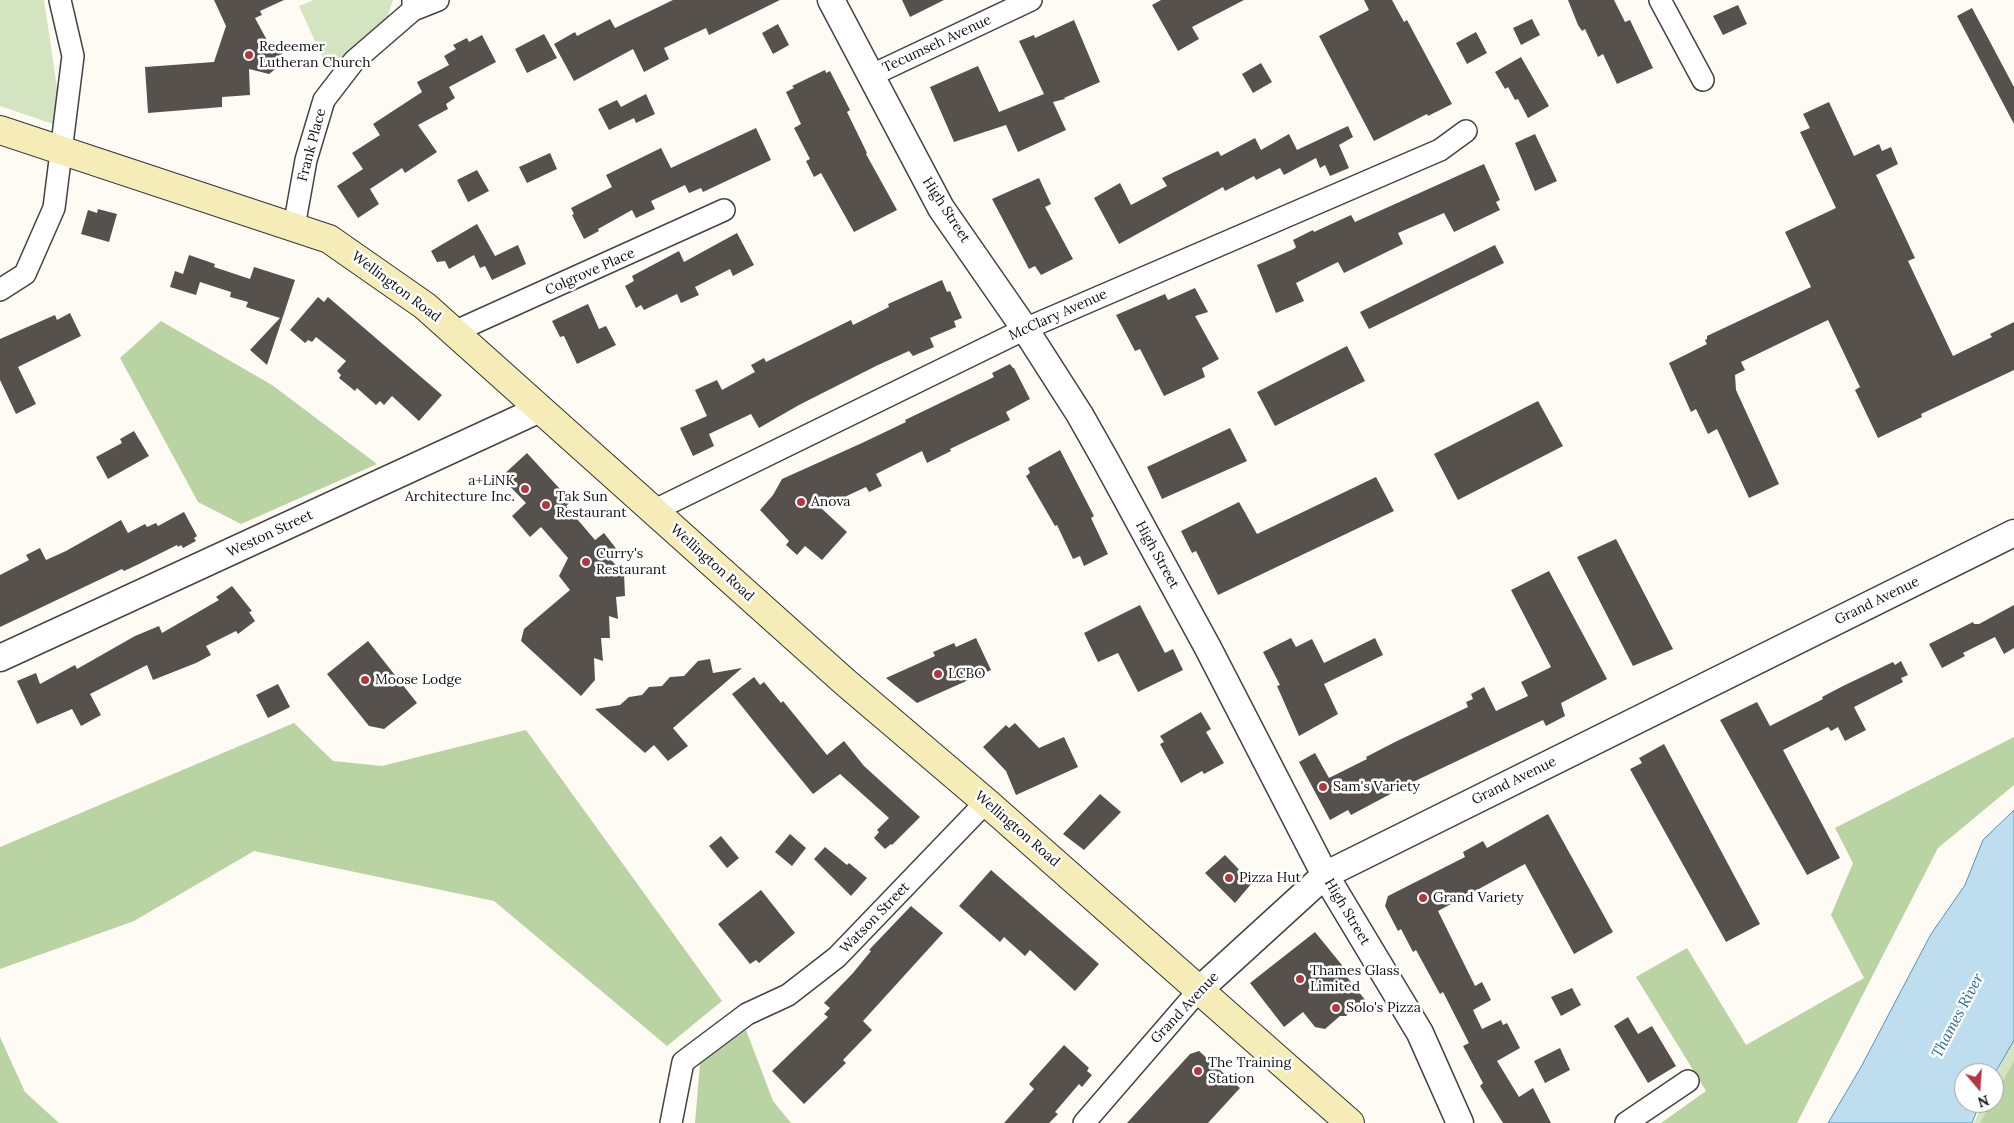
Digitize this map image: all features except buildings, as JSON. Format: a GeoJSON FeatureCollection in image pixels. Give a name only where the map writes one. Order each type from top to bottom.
{"type":"FeatureCollection","features":[{"type":"Feature","properties":{"kind":"main road","name":"Wellington Road"},"geometry":{"type":"LineString","coordinates":[[0,130],[329,239],[425,306],[845,682],[986,802],[1350,1123]]}},
{"type":"Feature","properties":{"kind":"street"},"geometry":{"type":"LineString","coordinates":[[0,290],[24,274],[54,208],[73,56],[60,0]]}},
{"type":"Feature","properties":{"kind":"street","name":"Frank Place"},"geometry":{"type":"LineString","coordinates":[[294,227],[306,160],[324,100],[354,61],[413,5],[438,0]]}},
{"type":"Feature","properties":{"kind":"street","name":"High Street"},"geometry":{"type":"LineString","coordinates":[[831,0],[941,208],[1080,415],[1208,648],[1324,875],[1420,1033],[1460,1123]]}},
{"type":"Feature","properties":{"kind":"street","name":"Tecumseh Avenue"},"geometry":{"type":"LineString","coordinates":[[870,76],[1031,0]]}},
{"type":"Feature","properties":{"kind":"street"},"geometry":{"type":"LineString","coordinates":[[1660,0],[1703,80]]}},
{"type":"Feature","properties":{"kind":"street","name":"McClary Avenue"},"geometry":{"type":"LineString","coordinates":[[653,510],[1024,329],[1440,150],[1466,131]]}},
{"type":"Feature","properties":{"kind":"street","name":"Colgrove Place"},"geometry":{"type":"LineString","coordinates":[[454,332],[724,210]]}},
{"type":"Feature","properties":{"kind":"street","name":"Weston Street"},"geometry":{"type":"LineString","coordinates":[[0,658],[540,409]]}},
{"type":"Feature","properties":{"kind":"street","name":"Grand Avenue"},"geometry":{"type":"LineString","coordinates":[[1084,1123],[1199,990],[1324,875],[2014,533]]}},
{"type":"Feature","properties":{"kind":"street","name":"Watson Street"},"geometry":{"type":"LineString","coordinates":[[671,1123],[683,1062],[747,1014],[788,995],[837,957],[986,802]]}},
{"type":"Feature","properties":{"kind":"street"},"geometry":{"type":"LineString","coordinates":[[1626,1123],[1688,1081]]}},
{"type":"Feature","properties":{"kind":"green space"},"geometry":{"type":"Polygon","coordinates":[[[0,0],[44,0],[60,108],[56,125],[0,106],[0,0]]]}},
{"type":"Feature","properties":{"kind":"green space"},"geometry":{"type":"Polygon","coordinates":[[[314,0],[393,0],[387,19],[335,65],[325,63],[299,6],[314,0]]]}},
{"type":"Feature","properties":{"kind":"green space"},"geometry":{"type":"Polygon","coordinates":[[[161,321],[272,385],[377,464],[241,524],[198,502],[120,358],[161,321]]]}},
{"type":"Feature","properties":{"kind":"green space"},"geometry":{"type":"Polygon","coordinates":[[[294,723],[333,761],[382,766],[526,730],[722,1001],[667,1046],[494,901],[254,851],[134,921],[0,969],[0,847],[294,723]]]}},
{"type":"Feature","properties":{"kind":"green space"},"geometry":{"type":"Polygon","coordinates":[[[2014,737],[2014,785],[1938,848],[1797,1123],[1661,1123],[1706,1091],[1636,977],[1687,948],[1746,1045],[1864,978],[1831,915],[1853,863],[1835,828],[2014,737]]]}},
{"type":"Feature","properties":{"kind":"green space"},"geometry":{"type":"Polygon","coordinates":[[[746,1030],[773,1101],[791,1123],[695,1123],[700,1064],[746,1030]]]}},
{"type":"Feature","properties":{"kind":"green space"},"geometry":{"type":"Polygon","coordinates":[[[2014,1036],[2014,1123],[1974,1123],[1978,1113],[2004,1113],[2004,1063],[2001,1063],[2014,1036]]]}},
{"type":"Feature","properties":{"kind":"green space"},"geometry":{"type":"Polygon","coordinates":[[[0,1037],[25,1092],[59,1123],[0,1123],[0,1037]]]}},
{"type":"Feature","properties":{"kind":"green space"},"geometry":{"type":"Polygon","coordinates":[[[2014,1061],[2014,1123],[1980,1123],[1986,1113],[2004,1113],[2004,1080],[2014,1061]]]}},
{"type":"Feature","properties":{"kind":"water","name":"Thames River"},"geometry":{"type":"Polygon","coordinates":[[[2014,810],[2014,1040],[2001,1063],[1954,1063],[1954,1113],[1976,1113],[1972,1123],[1828,1123],[1861,1067],[1931,934],[1965,885],[1983,840],[2014,810]]]}},
{"type":"Feature","properties":{"kind":"place","name":"Redeemer Lutheran Church"},"geometry":{"type":"Point","coordinates":[249,55]}},
{"type":"Feature","properties":{"kind":"place","name":"a+LiNK Architecture Inc."},"geometry":{"type":"Point","coordinates":[525,489]}},
{"type":"Feature","properties":{"kind":"place","name":"Anova"},"geometry":{"type":"Point","coordinates":[801,502]}},
{"type":"Feature","properties":{"kind":"place","name":"Tak Sun Restaurant"},"geometry":{"type":"Point","coordinates":[546,505]}},
{"type":"Feature","properties":{"kind":"place","name":"Curry's Restaurant"},"geometry":{"type":"Point","coordinates":[586,562]}},
{"type":"Feature","properties":{"kind":"place","name":"LCBO"},"geometry":{"type":"Point","coordinates":[938,674]}},
{"type":"Feature","properties":{"kind":"place","name":"Moose Lodge"},"geometry":{"type":"Point","coordinates":[365,680]}},
{"type":"Feature","properties":{"kind":"place","name":"Sam's Variety"},"geometry":{"type":"Point","coordinates":[1323,787]}},
{"type":"Feature","properties":{"kind":"place","name":"Pizza Hut"},"geometry":{"type":"Point","coordinates":[1229,878]}},
{"type":"Feature","properties":{"kind":"place","name":"Grand Variety"},"geometry":{"type":"Point","coordinates":[1423,898]}},
{"type":"Feature","properties":{"kind":"place","name":"Thames Glass Limited"},"geometry":{"type":"Point","coordinates":[1300,979]}},
{"type":"Feature","properties":{"kind":"place","name":"Solo's Pizza"},"geometry":{"type":"Point","coordinates":[1336,1008]}},
{"type":"Feature","properties":{"kind":"place","name":"The Training Station"},"geometry":{"type":"Point","coordinates":[1198,1071]}}]}
